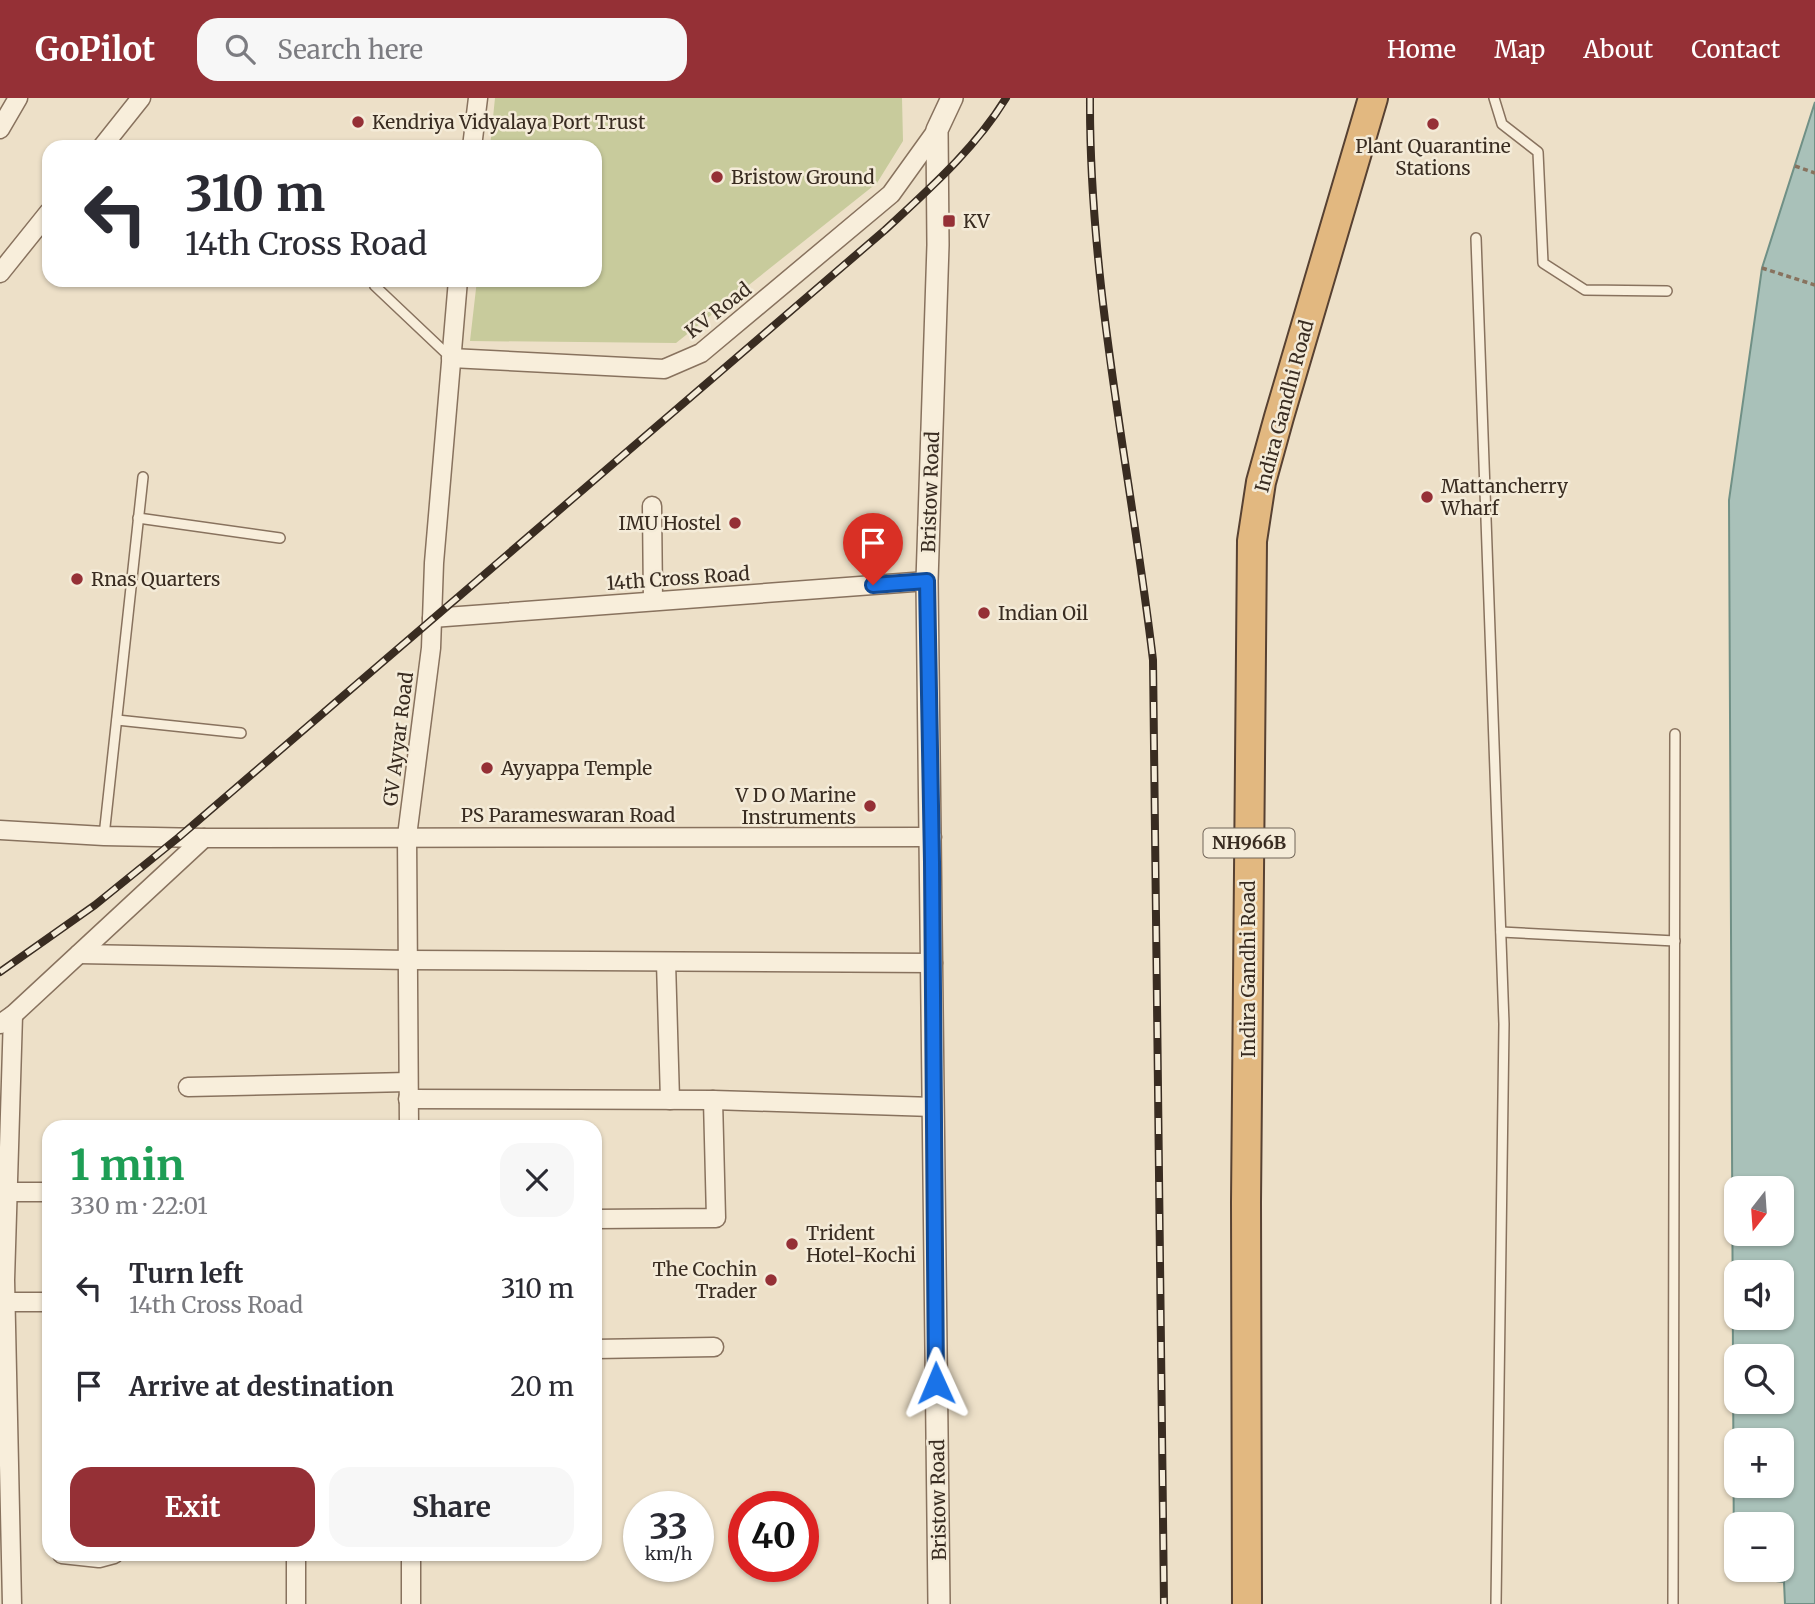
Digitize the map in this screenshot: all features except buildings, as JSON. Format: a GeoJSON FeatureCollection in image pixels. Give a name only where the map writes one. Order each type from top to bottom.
{"type":"FeatureCollection","features":[{"type":"Feature","properties":{"kind":"highway","name":"Indira Gandhi Road"},"geometry":{"type":"LineString","coordinates":[[1247,1604],[1246,1203],[1252,541],[1261,482],[1373,98]]}},
{"type":"Feature","properties":{"kind":"street"},"geometry":{"type":"LineString","coordinates":[[0,129],[18,98]]}},
{"type":"Feature","properties":{"kind":"street"},"geometry":{"type":"LineString","coordinates":[[108,140],[141,98]]}},
{"type":"Feature","properties":{"kind":"street"},"geometry":{"type":"LineString","coordinates":[[472,140],[478,98]]}},
{"type":"Feature","properties":{"kind":"street","name":"Bristow Road"},"geometry":{"type":"LineString","coordinates":[[939,1604],[927,581],[938,245],[937,130],[952,98]]}},
{"type":"Feature","properties":{"kind":"street","name":"KV Road"},"geometry":{"type":"LineString","coordinates":[[451,358],[664,369],[701,353],[891,194],[937,130]]}},
{"type":"Feature","properties":{"kind":"street"},"geometry":{"type":"LineString","coordinates":[[0,274],[42,221]]}},
{"type":"Feature","properties":{"kind":"street"},"geometry":{"type":"LineString","coordinates":[[451,358],[457,287]]}},
{"type":"Feature","properties":{"kind":"street","name":"GV Ayyar Road"},"geometry":{"type":"LineString","coordinates":[[409,1120],[407,836],[431,648],[451,358]]}},
{"type":"Feature","properties":{"kind":"street"},"geometry":{"type":"LineString","coordinates":[[652,506],[653,601]]}},
{"type":"Feature","properties":{"kind":"street","name":"14th Cross Road"},"geometry":{"type":"LineString","coordinates":[[432,618],[927,581]]}},
{"type":"Feature","properties":{"kind":"street","name":"PS Parameswaran Road"},"geometry":{"type":"LineString","coordinates":[[0,830],[204,838],[932,837]]}},
{"type":"Feature","properties":{"kind":"street"},"geometry":{"type":"LineString","coordinates":[[12,1604],[5,1475],[6,1301],[3,1280],[8,1192],[7,1020],[204,838]]}},
{"type":"Feature","properties":{"kind":"street"},"geometry":{"type":"LineString","coordinates":[[79,954],[408,960],[933,963]]}},
{"type":"Feature","properties":{"kind":"street"},"geometry":{"type":"LineString","coordinates":[[666,962],[670,1100]]}},
{"type":"Feature","properties":{"kind":"street"},"geometry":{"type":"LineString","coordinates":[[188,1087],[408,1090],[933,1107]]}},
{"type":"Feature","properties":{"kind":"street"},"geometry":{"type":"LineString","coordinates":[[602,1219],[716,1218],[713,1100]]}},
{"type":"Feature","properties":{"kind":"street"},"geometry":{"type":"LineString","coordinates":[[8,1192],[42,1192]]}},
{"type":"Feature","properties":{"kind":"street"},"geometry":{"type":"LineString","coordinates":[[6,1301],[42,1302]]}},
{"type":"Feature","properties":{"kind":"street"},"geometry":{"type":"LineString","coordinates":[[602,1349],[714,1347]]}},
{"type":"Feature","properties":{"kind":"street"},"geometry":{"type":"LineString","coordinates":[[296,1561],[296,1604]]}},
{"type":"Feature","properties":{"kind":"street"},"geometry":{"type":"LineString","coordinates":[[411,1561],[411,1604]]}},
{"type":"Feature","properties":{"kind":"lane"},"geometry":{"type":"LineString","coordinates":[[1493,98],[1502,124],[1538,152],[1543,263],[1585,289],[1667,290]]}},
{"type":"Feature","properties":{"kind":"lane"},"geometry":{"type":"LineString","coordinates":[[1476,238],[1504,1024],[1496,1604]]}},
{"type":"Feature","properties":{"kind":"lane"},"geometry":{"type":"LineString","coordinates":[[376,287],[451,358]]}},
{"type":"Feature","properties":{"kind":"lane"},"geometry":{"type":"LineString","coordinates":[[104,836],[143,477]]}},
{"type":"Feature","properties":{"kind":"lane"},"geometry":{"type":"LineString","coordinates":[[138,518],[280,538]]}},
{"type":"Feature","properties":{"kind":"lane"},"geometry":{"type":"LineString","coordinates":[[117,720],[241,733]]}},
{"type":"Feature","properties":{"kind":"lane"},"geometry":{"type":"LineString","coordinates":[[1673,1604],[1675,734]]}},
{"type":"Feature","properties":{"kind":"lane"},"geometry":{"type":"LineString","coordinates":[[1501,932],[1675,941]]}},
{"type":"Feature","properties":{"kind":"path"},"geometry":{"type":"LineString","coordinates":[[1795,166],[1815,173]]}},
{"type":"Feature","properties":{"kind":"path"},"geometry":{"type":"LineString","coordinates":[[1762,268],[1815,285]]}},
{"type":"Feature","properties":{"kind":"green space"},"geometry":{"type":"Polygon","coordinates":[[[495,98],[902,98],[903,141],[877,183],[676,343],[470,341],[476,287],[602,287],[602,140],[491,140],[495,98]]]}},
{"type":"Feature","properties":{"kind":"water"},"geometry":{"type":"Polygon","coordinates":[[[1815,102],[1815,1604],[1785,1604],[1784,1582],[1794,1582],[1794,1512],[1734,1512],[1734,1498],[1794,1498],[1794,1428],[1733,1428],[1733,1414],[1794,1414],[1794,1344],[1733,1344],[1733,1330],[1794,1330],[1794,1260],[1733,1260],[1732,1246],[1794,1246],[1794,1176],[1732,1176],[1729,500],[1762,268],[1815,102]]]}},
{"type":"Feature","properties":{"kind":"railway"},"geometry":{"type":"LineString","coordinates":[[0,972],[95,905],[179,837],[885,230],[965,152],[1006,98]]}},
{"type":"Feature","properties":{"kind":"railway"},"geometry":{"type":"LineString","coordinates":[[1090,98],[1096,239],[1153,660],[1164,1604]]}},
{"type":"Feature","properties":{"kind":"place","name":"Kendriya Vidyalaya Port Trust"},"geometry":{"type":"Point","coordinates":[358,122]}},
{"type":"Feature","properties":{"kind":"place","name":"Plant Quarantine Stations"},"geometry":{"type":"Point","coordinates":[1433,124]}},
{"type":"Feature","properties":{"kind":"place","name":"Bristow Ground"},"geometry":{"type":"Point","coordinates":[717,177]}},
{"type":"Feature","properties":{"kind":"place","name":"KV"},"geometry":{"type":"Point","coordinates":[949,221]}},
{"type":"Feature","properties":{"kind":"place","name":"Mattancherry Wharf"},"geometry":{"type":"Point","coordinates":[1427,497]}},
{"type":"Feature","properties":{"kind":"place","name":"IMU Hostel"},"geometry":{"type":"Point","coordinates":[735,523]}},
{"type":"Feature","properties":{"kind":"place","name":"Rnas Quarters"},"geometry":{"type":"Point","coordinates":[77,579]}},
{"type":"Feature","properties":{"kind":"place","name":"Indian Oil"},"geometry":{"type":"Point","coordinates":[984,613]}},
{"type":"Feature","properties":{"kind":"place","name":"Ayyappa Temple"},"geometry":{"type":"Point","coordinates":[487,768]}},
{"type":"Feature","properties":{"kind":"place","name":"V D O Marine Instruments"},"geometry":{"type":"Point","coordinates":[870,806]}},
{"type":"Feature","properties":{"kind":"place","name":"Trident Hotel-Kochi"},"geometry":{"type":"Point","coordinates":[792,1244]}},
{"type":"Feature","properties":{"kind":"place","name":"The Cochin Trader"},"geometry":{"type":"Point","coordinates":[771,1280]}},
{"type":"Feature","properties":{"kind":"route"},"geometry":{"type":"LineString","coordinates":[[873,585],[927,581],[936,1383]]}}]}
